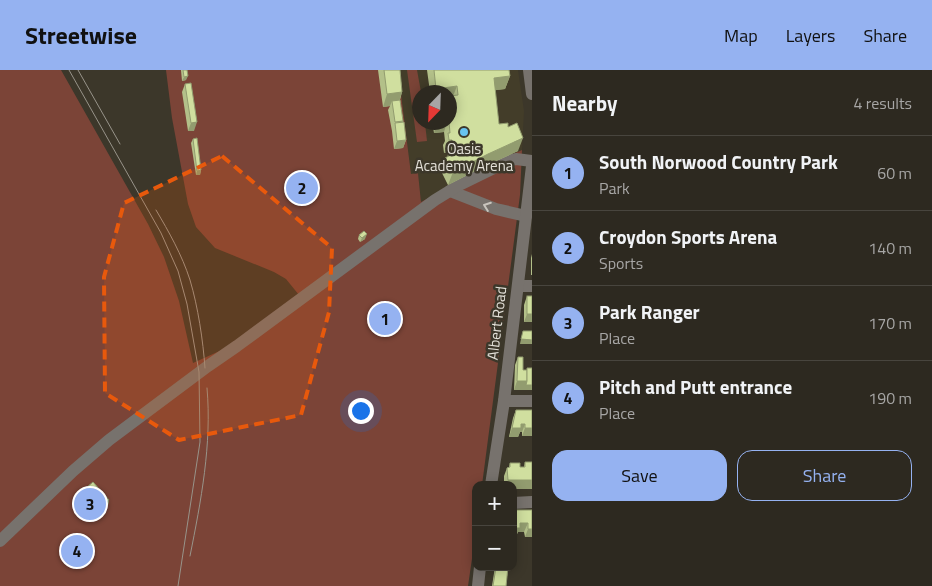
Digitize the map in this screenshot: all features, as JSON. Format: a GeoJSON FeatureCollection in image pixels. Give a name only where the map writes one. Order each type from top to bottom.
{"type":"FeatureCollection","features":[{"type":"Feature","properties":{"kind":"street"},"geometry":{"type":"LineString","coordinates":[[530,76],[532,94]]}},
{"type":"Feature","properties":{"kind":"street"},"geometry":{"type":"LineString","coordinates":[[0,541],[73,471],[109,440],[435,200],[508,161],[516,159],[532,161]]}},
{"type":"Feature","properties":{"kind":"street","name":"Albert Road"},"geometry":{"type":"LineString","coordinates":[[491,481],[504,401],[532,166]]}},
{"type":"Feature","properties":{"kind":"street"},"geometry":{"type":"LineString","coordinates":[[450,191],[496,209],[526,216]]}},
{"type":"Feature","properties":{"kind":"street"},"geometry":{"type":"LineString","coordinates":[[518,286],[532,286]]}},
{"type":"Feature","properties":{"kind":"street"},"geometry":{"type":"LineString","coordinates":[[504,401],[532,401]]}},
{"type":"Feature","properties":{"kind":"street"},"geometry":{"type":"LineString","coordinates":[[517,503],[532,502]]}},
{"type":"Feature","properties":{"kind":"street"},"geometry":{"type":"LineString","coordinates":[[478,586],[480,571]]}},
{"type":"Feature","properties":{"kind":"highlighted area"},"geometry":{"type":"Polygon","coordinates":[[[222,156],[332,248],[329,312],[301,415],[179,440],[105,393],[104,277],[124,203],[222,156]]]}},
{"type":"Feature","properties":{"kind":"shaded area"},"geometry":{"type":"Polygon","coordinates":[[[0,70],[61,70],[148,224],[164,257],[179,301],[193,363],[224,349],[299,295],[286,279],[274,272],[215,248],[196,227],[188,204],[172,118],[166,70],[398,70],[411,174],[418,173],[421,202],[492,163],[522,150],[520,195],[483,481],[472,481],[472,558],[468,586],[0,586],[0,70]]]}},
{"type":"Feature","properties":{"kind":"shaded area","name":"Oasis Academy Arena"},"geometry":{"type":"Polygon","coordinates":[[[398,70],[518,70],[524,111],[522,150],[492,163],[421,202],[418,174],[411,174],[398,70]]]}},
{"type":"Feature","properties":{"kind":"shaded area"},"geometry":{"type":"Polygon","coordinates":[[[407,70],[417,70],[420,85],[412,85],[412,106],[407,70]]]}},
{"type":"Feature","properties":{"kind":"shaded area"},"geometry":{"type":"Polygon","coordinates":[[[415,130],[426,130],[427,141],[417,142],[415,130]]]}},
{"type":"Feature","properties":{"kind":"building"},"geometry":{"type":"Polygon","coordinates":[[[183,70],[187,70],[188,76],[184,77],[183,70]]]}},
{"type":"Feature","properties":{"kind":"building"},"geometry":{"type":"Polygon","coordinates":[[[384,70],[400,70],[402,92],[387,94],[384,70]]]}},
{"type":"Feature","properties":{"kind":"building"},"geometry":{"type":"Polygon","coordinates":[[[434,70],[509,70],[510,76],[494,78],[499,124],[508,123],[508,127],[517,123],[523,138],[453,172],[445,158],[453,154],[452,140],[449,140],[448,133],[450,133],[450,130],[457,130],[457,85],[436,85],[434,70]]]}},
{"type":"Feature","properties":{"kind":"building"},"geometry":{"type":"Polygon","coordinates":[[[191,83],[197,122],[191,123],[185,84],[191,83]]]}},
{"type":"Feature","properties":{"kind":"building"},"geometry":{"type":"Polygon","coordinates":[[[400,100],[403,121],[395,122],[392,101],[400,100]]]}},
{"type":"Feature","properties":{"kind":"building"},"geometry":{"type":"Polygon","coordinates":[[[404,122],[406,140],[397,141],[395,123],[404,122]]]}},
{"type":"Feature","properties":{"kind":"building"},"geometry":{"type":"Polygon","coordinates":[[[197,138],[201,170],[197,171],[193,139],[197,138]]]}},
{"type":"Feature","properties":{"kind":"building"},"geometry":{"type":"Polygon","coordinates":[[[364,231],[367,234],[362,238],[359,235],[364,231]]]}},
{"type":"Feature","properties":{"kind":"building"},"geometry":{"type":"Polygon","coordinates":[[[527,296],[532,296],[532,314],[527,314],[527,296]]]}},
{"type":"Feature","properties":{"kind":"building"},"geometry":{"type":"Polygon","coordinates":[[[523,331],[532,331],[532,340],[521,339],[523,331]]]}},
{"type":"Feature","properties":{"kind":"building"},"geometry":{"type":"Polygon","coordinates":[[[518,357],[523,357],[523,370],[527,370],[527,381],[517,381],[518,357]]]}},
{"type":"Feature","properties":{"kind":"building"},"geometry":{"type":"Polygon","coordinates":[[[527,368],[532,368],[532,385],[526,385],[527,368]]]}},
{"type":"Feature","properties":{"kind":"building"},"geometry":{"type":"Polygon","coordinates":[[[516,410],[532,410],[532,428],[525,428],[525,424],[521,424],[521,428],[512,428],[516,410]]]}},
{"type":"Feature","properties":{"kind":"building"},"geometry":{"type":"Polygon","coordinates":[[[525,462],[532,462],[532,480],[508,480],[507,468],[510,467],[510,463],[520,463],[520,467],[525,467],[525,462]]]}},
{"type":"Feature","properties":{"kind":"building"},"geometry":{"type":"Polygon","coordinates":[[[93,482],[109,500],[90,517],[74,498],[93,482]]]}},
{"type":"Feature","properties":{"kind":"building"},"geometry":{"type":"Polygon","coordinates":[[[517,510],[532,510],[532,529],[528,529],[528,523],[520,523],[520,528],[517,528],[517,510]]]}},
{"type":"Feature","properties":{"kind":"building"},"geometry":{"type":"Polygon","coordinates":[[[76,544],[88,544],[88,550],[75,549],[76,544]]]}},
{"type":"Feature","properties":{"kind":"building"},"geometry":{"type":"Polygon","coordinates":[[[495,571],[508,571],[506,586],[493,586],[495,571]]]}},
{"type":"Feature","properties":{"kind":"tram line"},"geometry":{"type":"LineString","coordinates":[[69,70],[161,233],[178,271],[187,304],[199,372],[200,442],[178,586]]}},
{"type":"Feature","properties":{"kind":"tram line"},"geometry":{"type":"LineString","coordinates":[[78,70],[120,144]]}},
{"type":"Feature","properties":{"kind":"tram line"},"geometry":{"type":"LineString","coordinates":[[156,210],[179,253],[190,280],[200,324],[205,368]]}},
{"type":"Feature","properties":{"kind":"tram line"},"geometry":{"type":"LineString","coordinates":[[190,556],[202,493],[207,451],[207,388]]}},
{"type":"Feature","properties":{"kind":"place","name":"Oasis Academy Arena"},"geometry":{"type":"Point","coordinates":[464,132]}},
{"type":"Feature","properties":{"kind":"place","name":"Croydon Sports Arena"},"geometry":{"type":"Point","coordinates":[302,188]}},
{"type":"Feature","properties":{"kind":"place","name":"South Norwood Country Park"},"geometry":{"type":"Point","coordinates":[385,319]}},
{"type":"Feature","properties":{"kind":"place","name":"Park Ranger"},"geometry":{"type":"Point","coordinates":[90,504]}},
{"type":"Feature","properties":{"kind":"place","name":"Pitch and Putt entrance"},"geometry":{"type":"Point","coordinates":[77,551]}}]}
